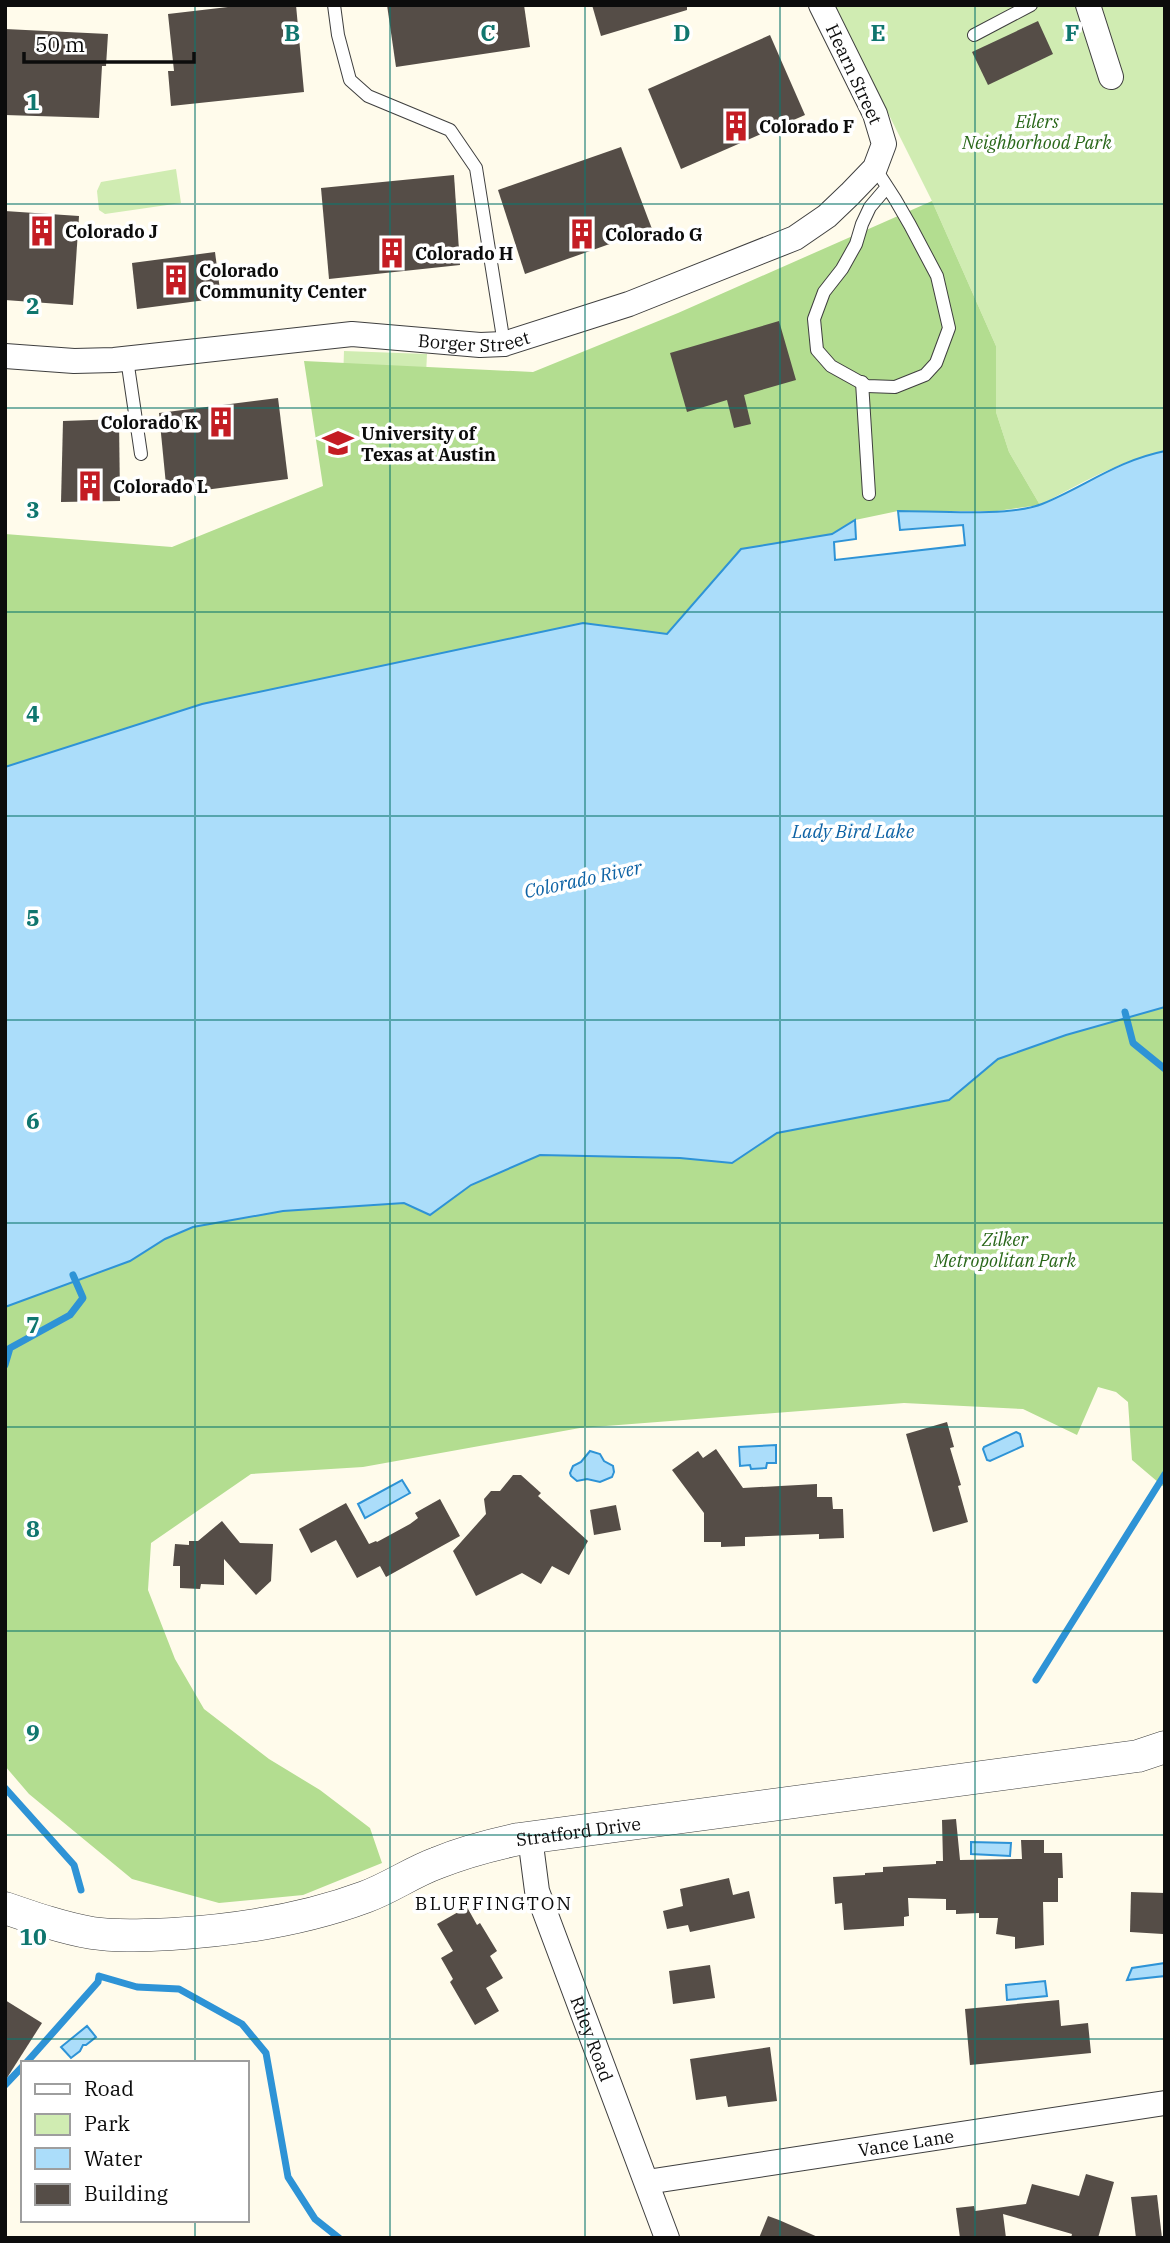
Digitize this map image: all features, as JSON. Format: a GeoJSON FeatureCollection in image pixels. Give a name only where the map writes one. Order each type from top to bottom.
{"type":"FeatureCollection","features":[{"type":"Feature","properties":{"kind":"street","name":"Hearn Street"},"geometry":{"type":"LineString","coordinates":[[821,5],[875,114],[884,144]]}},
{"type":"Feature","properties":{"kind":"street"},"geometry":{"type":"LineString","coordinates":[[1088,5],[1111,77]]}},
{"type":"Feature","properties":{"kind":"street","name":"Borger Street"},"geometry":{"type":"LineString","coordinates":[[5,356],[74,361],[127,359],[352,334],[480,345],[504,344],[629,304],[795,238],[881,177],[884,144]]}},
{"type":"Feature","properties":{"kind":"street","name":"Stratford Drive"},"geometry":{"type":"LineString","coordinates":[[5,1908],[94,1933],[150,1935],[206,1932],[265,1924],[322,1912],[368,1896],[436,1863],[484,1847],[530,1837],[1124,1758],[1165,1747]]}},
{"type":"Feature","properties":{"kind":"street","name":"Riley Road"},"geometry":{"type":"LineString","coordinates":[[530,1837],[537,1891],[667,2238]]}},
{"type":"Feature","properties":{"kind":"street","name":"Vance Lane"},"geometry":{"type":"LineString","coordinates":[[647,2182],[1165,2103]]}},
{"type":"Feature","properties":{"kind":"lane"},"geometry":{"type":"LineString","coordinates":[[334,5],[338,34],[350,80],[368,96],[450,130],[476,168],[504,344]]}},
{"type":"Feature","properties":{"kind":"lane"},"geometry":{"type":"LineString","coordinates":[[974,35],[1031,5]]}},
{"type":"Feature","properties":{"kind":"lane"},"geometry":{"type":"LineString","coordinates":[[881,177],[937,276],[949,328],[936,363],[925,375],[894,387],[867,386],[831,366],[817,350],[814,320],[824,292],[842,269],[856,244],[881,177]]}},
{"type":"Feature","properties":{"kind":"lane"},"geometry":{"type":"LineString","coordinates":[[127,359],[141,454]]}},
{"type":"Feature","properties":{"kind":"lane"},"geometry":{"type":"LineString","coordinates":[[862,382],[869,494]]}},
{"type":"Feature","properties":{"kind":"green space","name":"Eilers Neighborhood Park"},"geometry":{"type":"Polygon","coordinates":[[[834,5],[1165,5],[1165,451],[1116,467],[1040,505],[1009,452],[996,412],[996,346],[932,201],[834,5]]]}},
{"type":"Feature","properties":{"kind":"green space"},"geometry":{"type":"Polygon","coordinates":[[[176,169],[181,203],[105,214],[99,210],[97,191],[101,182],[176,169]]]}},
{"type":"Feature","properties":{"kind":"green space"},"geometry":{"type":"Polygon","coordinates":[[[932,201],[996,346],[996,412],[1009,452],[1040,505],[997,511],[898,511],[855,520],[832,534],[741,549],[667,634],[583,623],[202,704],[5,767],[5,534],[172,547],[323,486],[304,361],[533,372],[678,313],[932,201]]]}},
{"type":"Feature","properties":{"kind":"green space"},"geometry":{"type":"Polygon","coordinates":[[[344,351],[427,354],[424,416],[342,413],[344,351]]]}},
{"type":"Feature","properties":{"kind":"green space","name":"Zilker Metropolitan Park"},"geometry":{"type":"Polygon","coordinates":[[[1165,1007],[1165,1488],[1132,1460],[1128,1402],[1116,1392],[1098,1387],[1077,1435],[1023,1409],[904,1403],[580,1428],[363,1467],[251,1474],[151,1543],[148,1590],[175,1659],[204,1709],[269,1759],[320,1790],[370,1828],[382,1863],[303,1895],[219,1903],[132,1879],[29,1794],[5,1766],[5,1307],[130,1261],[165,1239],[193,1227],[283,1211],[404,1203],[430,1215],[471,1185],[540,1155],[680,1158],[732,1163],[777,1133],[949,1100],[998,1059],[1066,1035],[1165,1007]]]}},
{"type":"Feature","properties":{"kind":"water","name":"Lady Bird Lake"},"geometry":{"type":"Polygon","coordinates":[[[1165,451],[1165,1007],[1066,1035],[998,1059],[949,1100],[777,1133],[732,1163],[680,1158],[540,1155],[471,1185],[430,1215],[404,1203],[283,1211],[193,1227],[165,1239],[130,1261],[5,1307],[5,767],[202,704],[583,623],[667,634],[741,549],[832,534],[855,520],[856,539],[834,542],[835,560],[965,545],[963,525],[900,530],[898,511],[992,512],[1028,508],[1058,497],[1131,461],[1165,451]]]}},
{"type":"Feature","properties":{"kind":"water"},"geometry":{"type":"Polygon","coordinates":[[[1016,1432],[1020,1434],[1023,1446],[987,1460],[984,1447],[1016,1432]]]}},
{"type":"Feature","properties":{"kind":"water"},"geometry":{"type":"Polygon","coordinates":[[[776,1445],[776,1463],[767,1463],[766,1468],[751,1469],[750,1465],[740,1466],[739,1447],[776,1445]]]}},
{"type":"Feature","properties":{"kind":"water"},"geometry":{"type":"Polygon","coordinates":[[[590,1451],[600,1454],[604,1461],[613,1466],[612,1477],[600,1482],[587,1479],[577,1481],[571,1476],[573,1466],[581,1462],[590,1451]]]}},
{"type":"Feature","properties":{"kind":"water"},"geometry":{"type":"Polygon","coordinates":[[[402,1480],[410,1493],[365,1518],[358,1504],[402,1480]]]}},
{"type":"Feature","properties":{"kind":"water"},"geometry":{"type":"Polygon","coordinates":[[[971,1842],[1011,1843],[1010,1856],[971,1854],[971,1842]]]}},
{"type":"Feature","properties":{"kind":"water"},"geometry":{"type":"Polygon","coordinates":[[[1165,1963],[1165,1976],[1127,1980],[1132,1968],[1165,1963]]]}},
{"type":"Feature","properties":{"kind":"water"},"geometry":{"type":"Polygon","coordinates":[[[1045,1981],[1047,1996],[1007,2000],[1006,1985],[1045,1981]]]}},
{"type":"Feature","properties":{"kind":"water"},"geometry":{"type":"Polygon","coordinates":[[[87,2026],[96,2037],[83,2045],[71,2058],[61,2047],[87,2026]]]}},
{"type":"Feature","properties":{"kind":"building"},"geometry":{"type":"Polygon","coordinates":[[[245,5],[296,5],[304,92],[171,106],[168,71],[174,71],[168,14],[245,5]]]}},
{"type":"Feature","properties":{"kind":"building"},"geometry":{"type":"Polygon","coordinates":[[[387,5],[524,5],[530,47],[396,67],[387,5]]]}},
{"type":"Feature","properties":{"kind":"building"},"geometry":{"type":"Polygon","coordinates":[[[592,5],[687,5],[687,10],[601,36],[592,5]]]}},
{"type":"Feature","properties":{"kind":"building"},"geometry":{"type":"Polygon","coordinates":[[[1038,21],[1053,54],[988,85],[972,52],[1038,21]]]}},
{"type":"Feature","properties":{"kind":"building"},"geometry":{"type":"Polygon","coordinates":[[[5,29],[108,34],[106,66],[102,66],[99,118],[5,115],[5,29]]]}},
{"type":"Feature","properties":{"kind":"building"},"geometry":{"type":"Polygon","coordinates":[[[770,35],[805,115],[681,169],[648,89],[770,35]]]}},
{"type":"Feature","properties":{"kind":"building"},"geometry":{"type":"Polygon","coordinates":[[[621,147],[652,229],[525,274],[498,190],[621,147]]]}},
{"type":"Feature","properties":{"kind":"building"},"geometry":{"type":"Polygon","coordinates":[[[454,175],[460,265],[329,279],[321,188],[454,175]]]}},
{"type":"Feature","properties":{"kind":"building"},"geometry":{"type":"Polygon","coordinates":[[[5,211],[79,216],[73,305],[5,300],[5,211]]]}},
{"type":"Feature","properties":{"kind":"building","name":"Colorado Community Center"},"geometry":{"type":"Polygon","coordinates":[[[215,252],[221,298],[137,309],[132,263],[215,252]]]}},
{"type":"Feature","properties":{"kind":"building"},"geometry":{"type":"Polygon","coordinates":[[[779,321],[796,380],[744,395],[751,424],[734,428],[727,400],[687,412],[670,353],[779,321]]]}},
{"type":"Feature","properties":{"kind":"building"},"geometry":{"type":"Polygon","coordinates":[[[278,398],[288,479],[167,495],[159,413],[278,398]]]}},
{"type":"Feature","properties":{"kind":"building"},"geometry":{"type":"Polygon","coordinates":[[[119,419],[120,501],[61,502],[63,421],[119,419]]]}},
{"type":"Feature","properties":{"kind":"building"},"geometry":{"type":"Polygon","coordinates":[[[947,1422],[954,1447],[950,1448],[968,1522],[933,1532],[906,1434],[947,1422]]]}},
{"type":"Feature","properties":{"kind":"building"},"geometry":{"type":"Polygon","coordinates":[[[716,1449],[743,1488],[817,1484],[817,1497],[832,1497],[833,1509],[843,1509],[844,1538],[819,1539],[819,1534],[745,1537],[745,1546],[721,1547],[721,1542],[704,1542],[704,1513],[672,1470],[698,1451],[703,1458],[716,1449]]]}},
{"type":"Feature","properties":{"kind":"building"},"geometry":{"type":"Polygon","coordinates":[[[513,1475],[521,1475],[541,1493],[538,1496],[588,1541],[569,1575],[552,1566],[541,1584],[522,1573],[476,1596],[453,1551],[486,1514],[484,1499],[491,1491],[500,1491],[513,1475]]]}},
{"type":"Feature","properties":{"kind":"building"},"geometry":{"type":"Polygon","coordinates":[[[440,1499],[460,1536],[386,1577],[380,1566],[357,1578],[336,1540],[311,1553],[299,1529],[346,1503],[369,1544],[410,1524],[418,1518],[415,1513],[440,1499]]]}},
{"type":"Feature","properties":{"kind":"building"},"geometry":{"type":"Polygon","coordinates":[[[616,1505],[621,1530],[594,1535],[590,1510],[616,1505]]]}},
{"type":"Feature","properties":{"kind":"building"},"geometry":{"type":"Polygon","coordinates":[[[222,1521],[240,1543],[273,1544],[271,1581],[256,1595],[224,1559],[224,1585],[201,1584],[200,1589],[180,1588],[180,1566],[173,1566],[175,1544],[189,1545],[189,1541],[198,1541],[222,1521]]]}},
{"type":"Feature","properties":{"kind":"building"},"geometry":{"type":"Polygon","coordinates":[[[956,1819],[960,1860],[1022,1859],[1021,1840],[1044,1840],[1044,1853],[1062,1853],[1063,1878],[1058,1878],[1058,1902],[1043,1902],[1044,1945],[1015,1949],[1015,1937],[996,1934],[998,1918],[979,1918],[979,1913],[956,1914],[956,1910],[946,1910],[946,1899],[908,1898],[909,1916],[904,1917],[904,1926],[844,1930],[842,1903],[835,1904],[833,1877],[883,1872],[883,1867],[936,1864],[936,1861],[943,1861],[942,1820],[956,1819]]]}},
{"type":"Feature","properties":{"kind":"building"},"geometry":{"type":"Polygon","coordinates":[[[729,1878],[733,1895],[749,1891],[755,1918],[690,1932],[688,1925],[667,1929],[663,1911],[683,1906],[680,1889],[729,1878]]]}},
{"type":"Feature","properties":{"kind":"building"},"geometry":{"type":"Polygon","coordinates":[[[1131,1892],[1165,1893],[1163,1934],[1130,1932],[1131,1892]]]}},
{"type":"Feature","properties":{"kind":"building"},"geometry":{"type":"Polygon","coordinates":[[[467,1907],[497,1951],[490,1956],[503,1978],[486,1988],[499,2011],[475,2025],[450,1982],[453,1979],[441,1958],[453,1951],[437,1924],[467,1907]]]}},
{"type":"Feature","properties":{"kind":"building"},"geometry":{"type":"Polygon","coordinates":[[[710,1965],[715,1998],[673,2004],[669,1971],[710,1965]]]}},
{"type":"Feature","properties":{"kind":"building"},"geometry":{"type":"Polygon","coordinates":[[[5,2000],[42,2023],[5,2081],[5,2000]]]}},
{"type":"Feature","properties":{"kind":"building"},"geometry":{"type":"Polygon","coordinates":[[[1059,2000],[1061,2026],[1088,2023],[1091,2053],[970,2065],[965,2009],[1059,2000]]]}},
{"type":"Feature","properties":{"kind":"building"},"geometry":{"type":"Polygon","coordinates":[[[770,2047],[777,2101],[728,2107],[726,2096],[696,2100],[690,2059],[770,2047]]]}},
{"type":"Feature","properties":{"kind":"building"},"geometry":{"type":"Polygon","coordinates":[[[1086,2174],[1114,2182],[1098,2238],[1071,2238],[1072,2234],[1003,2214],[1006,2238],[960,2238],[956,2208],[974,2206],[975,2211],[1026,2204],[1032,2184],[1079,2196],[1086,2174]]]}},
{"type":"Feature","properties":{"kind":"building"},"geometry":{"type":"Polygon","coordinates":[[[1157,2195],[1162,2238],[1136,2238],[1131,2197],[1157,2195]]]}},
{"type":"Feature","properties":{"kind":"building"},"geometry":{"type":"Polygon","coordinates":[[[768,2216],[779,2220],[820,2238],[759,2238],[768,2216]]]}},
{"type":"Feature","properties":{"kind":"waterway"},"geometry":{"type":"LineString","coordinates":[[1125,1012],[1133,1043],[1165,1069]]}},
{"type":"Feature","properties":{"kind":"waterway"},"geometry":{"type":"LineString","coordinates":[[5,1365],[10,1348],[70,1315],[83,1298],[73,1275]]}},
{"type":"Feature","properties":{"kind":"waterway"},"geometry":{"type":"LineString","coordinates":[[1036,1680],[1165,1474]]}},
{"type":"Feature","properties":{"kind":"waterway"},"geometry":{"type":"LineString","coordinates":[[5,1788],[74,1865],[81,1890]]}},
{"type":"Feature","properties":{"kind":"waterway"},"geometry":{"type":"LineString","coordinates":[[28,2061],[98,1982],[99,1976],[137,1987],[179,1989],[242,2024],[266,2053],[288,2177],[315,2219],[339,2238]]}},
{"type":"Feature","properties":{"kind":"waterway"},"geometry":{"type":"LineString","coordinates":[[5,2085],[21,2068]]}},
{"type":"Feature","properties":{"kind":"place","name":"Colorado F"},"geometry":{"type":"Point","coordinates":[736,126]}},
{"type":"Feature","properties":{"kind":"place","name":"Colorado J"},"geometry":{"type":"Point","coordinates":[42,231]}},
{"type":"Feature","properties":{"kind":"place","name":"Colorado G"},"geometry":{"type":"Point","coordinates":[582,234]}},
{"type":"Feature","properties":{"kind":"place","name":"Colorado H"},"geometry":{"type":"Point","coordinates":[392,253]}},
{"type":"Feature","properties":{"kind":"place","name":"Colorado Community Center"},"geometry":{"type":"Point","coordinates":[176,280]}},
{"type":"Feature","properties":{"kind":"place","name":"Colorado K"},"geometry":{"type":"Point","coordinates":[221,422]}},
{"type":"Feature","properties":{"kind":"place","name":"University of Texas at Austin"},"geometry":{"type":"Point","coordinates":[338,443]}},
{"type":"Feature","properties":{"kind":"place","name":"Colorado L"},"geometry":{"type":"Point","coordinates":[90,486]}},
{"type":"Feature","properties":{"kind":"district","name":"BLUFFINGTON"},"geometry":{"type":"Point","coordinates":[494,1903]}},
{"type":"Feature","properties":{"kind":"water label","name":"Colorado River"},"geometry":{"type":"Point","coordinates":[583,879]}}]}
